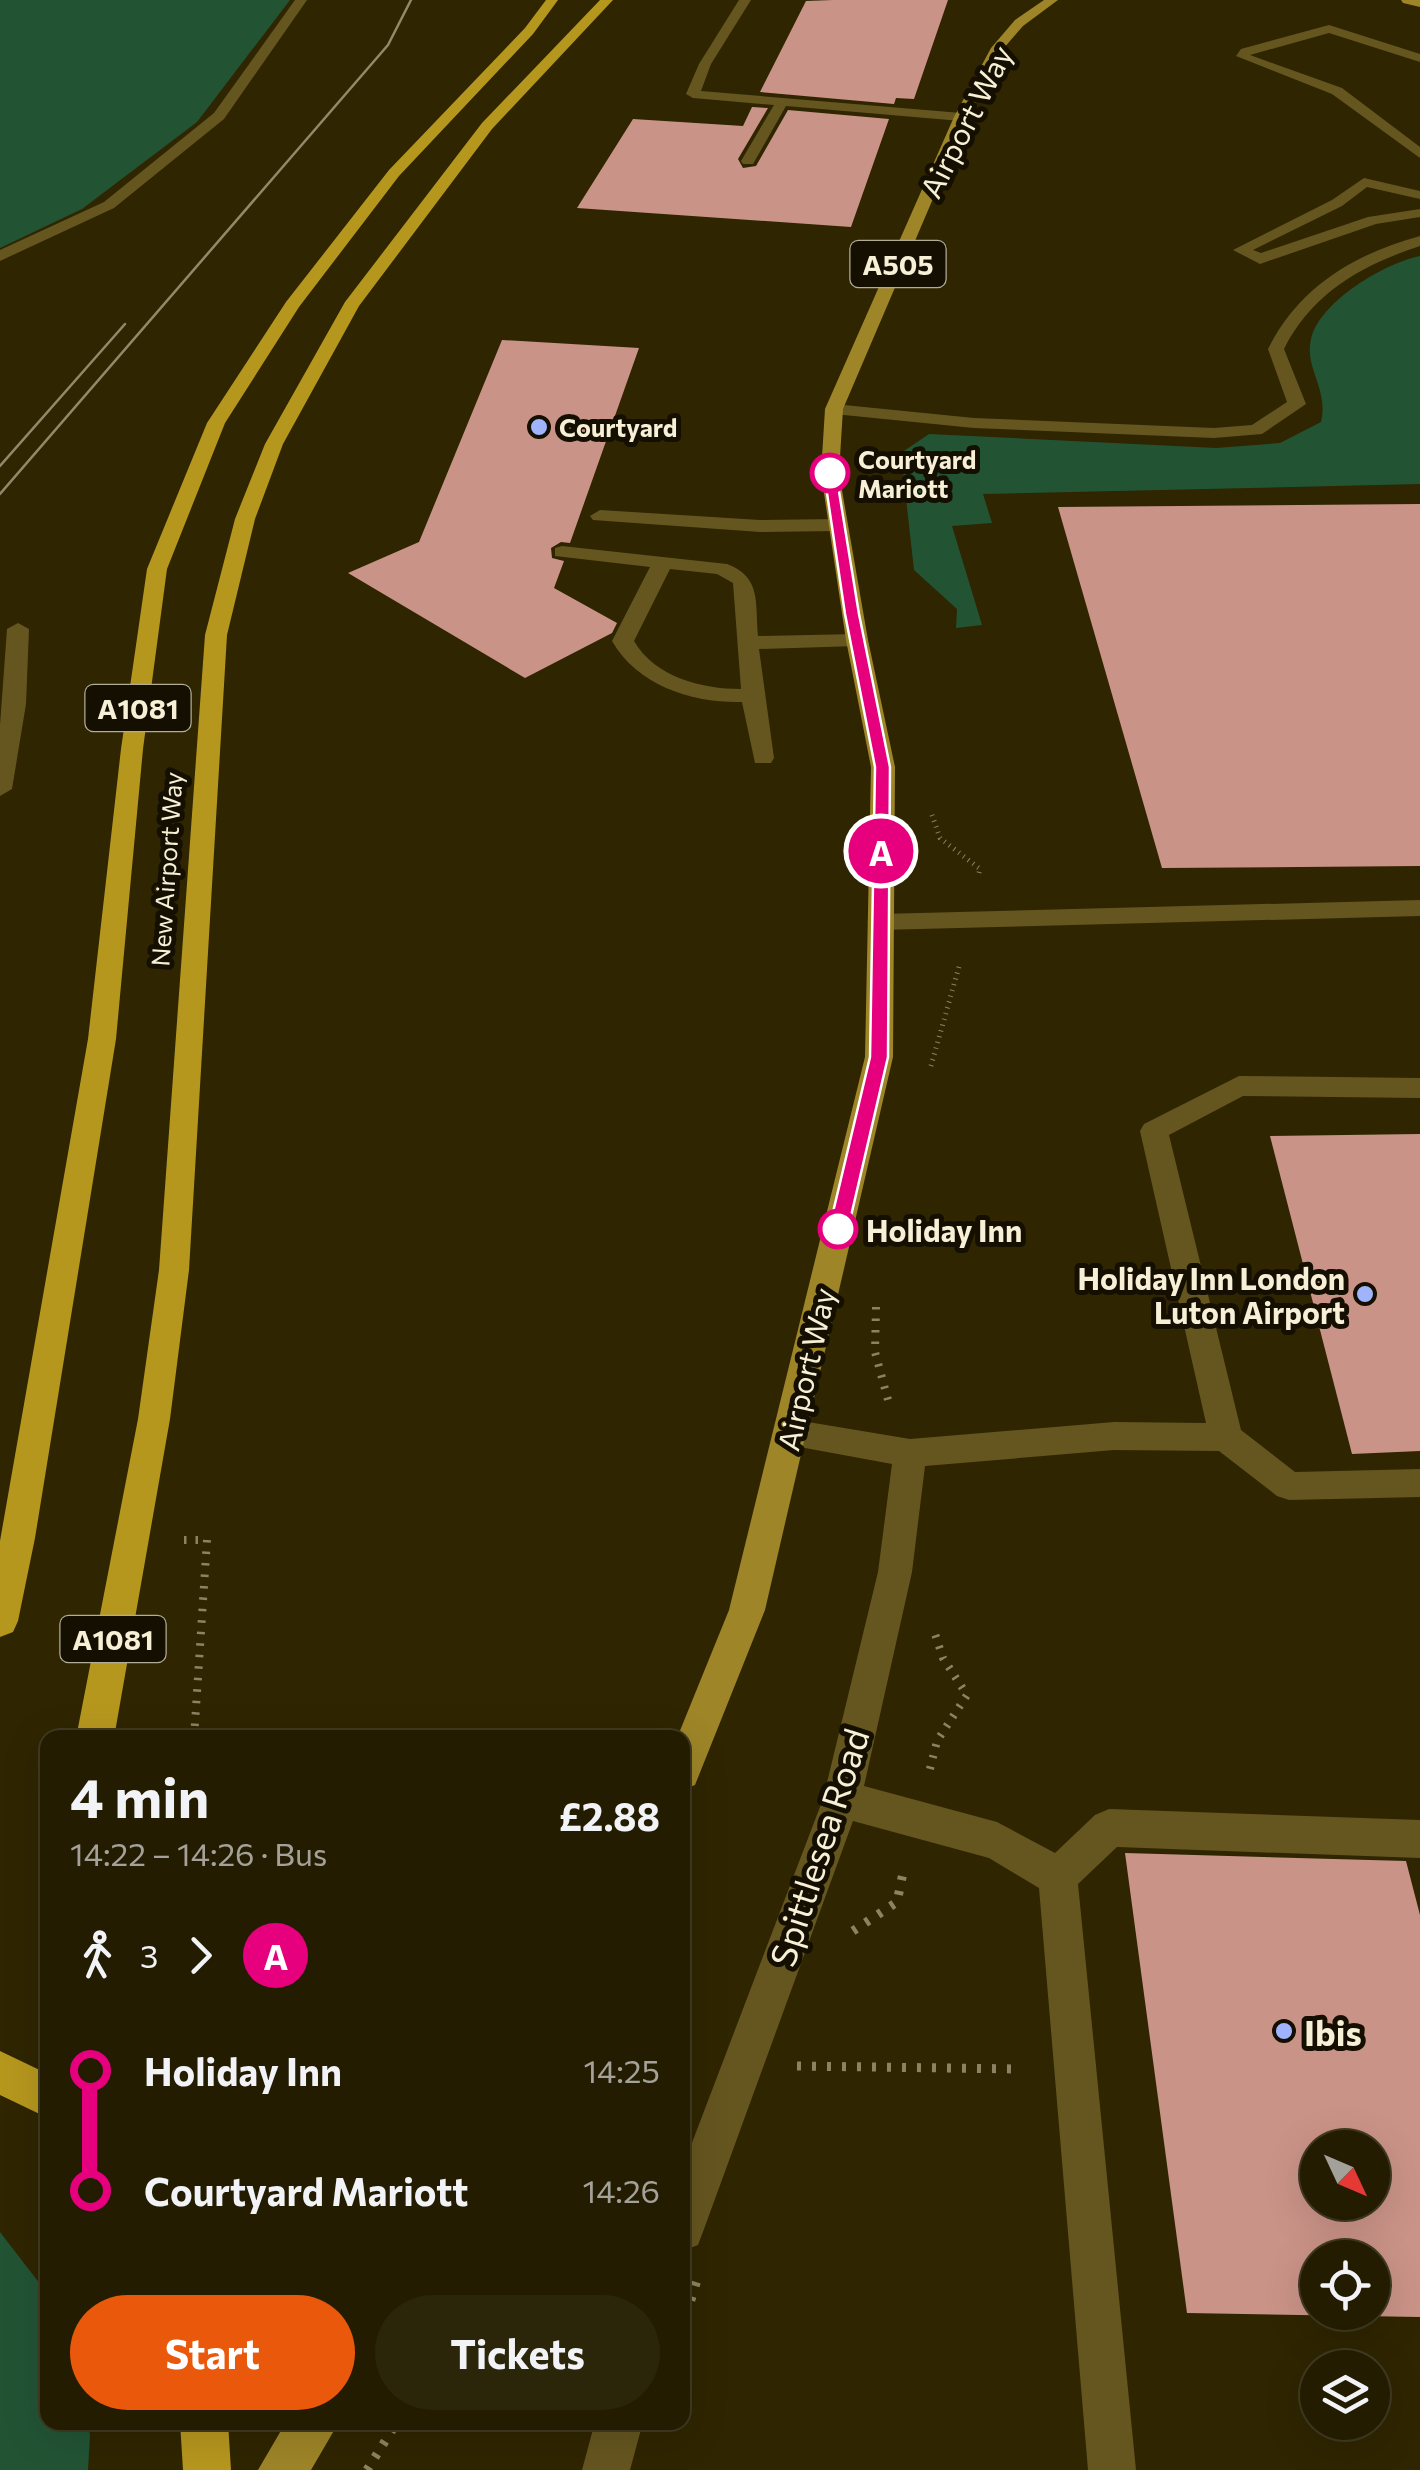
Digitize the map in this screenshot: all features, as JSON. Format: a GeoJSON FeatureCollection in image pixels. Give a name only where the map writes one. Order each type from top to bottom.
{"type":"FeatureCollection","features":[{"type":"Feature","properties":{"kind":"highway","name":"New Airport Way"},"geometry":{"type":"LineString","coordinates":[[0,1620],[18,1538],[102,1038],[132,749],[157,569],[216,423],[292,305],[394,173],[529,31],[552,0]]}},
{"type":"Feature","properties":{"kind":"highway","name":"New Airport Way"},"geometry":{"type":"LineString","coordinates":[[96,1730],[154,1419],[174,1270],[216,635],[245,520],[274,444],[351,305],[487,126],[607,0]]}},
{"type":"Feature","properties":{"kind":"highway"},"geometry":{"type":"LineString","coordinates":[[0,2072],[40,2093]]}},
{"type":"Feature","properties":{"kind":"highway"},"geometry":{"type":"LineString","coordinates":[[204,2430],[206,2470]]}},
{"type":"Feature","properties":{"kind":"main road","name":"Airport Way"},"geometry":{"type":"LineString","coordinates":[[690,1752],[747,1610],[879,1057],[882,767],[830,473],[834,408],[961,117],[996,48],[1019,23],[1052,0]]}},
{"type":"Feature","properties":{"kind":"main road"},"geometry":{"type":"LineString","coordinates":[[1407,0],[1420,4]]}},
{"type":"Feature","properties":{"kind":"main road"},"geometry":{"type":"LineString","coordinates":[[282,2470],[310,2430]]}},
{"type":"Feature","properties":{"kind":"street"},"geometry":{"type":"LineString","coordinates":[[0,256],[109,205],[220,116],[302,0]]}},
{"type":"Feature","properties":{"kind":"street"},"geometry":{"type":"LineString","coordinates":[[745,0],[705,64],[693,94],[961,117]]}},
{"type":"Feature","properties":{"kind":"street"},"geometry":{"type":"LineString","coordinates":[[1420,58],[1329,29],[1242,56],[1336,92],[1420,154]]}},
{"type":"Feature","properties":{"kind":"street"},"geometry":{"type":"LineString","coordinates":[[748,161],[782,102]]}},
{"type":"Feature","properties":{"kind":"street"},"geometry":{"type":"LineString","coordinates":[[1420,195],[1364,182],[1338,203],[1241,250],[1260,259],[1373,220],[1420,213]]}},
{"type":"Feature","properties":{"kind":"street"},"geometry":{"type":"LineString","coordinates":[[834,408],[974,423],[1214,433],[1256,430],[1298,404],[1276,350],[1286,327],[1321,288],[1371,256],[1420,242]]}},
{"type":"Feature","properties":{"kind":"street"},"geometry":{"type":"LineString","coordinates":[[600,516],[760,526],[838,525]]}},
{"type":"Feature","properties":{"kind":"street"},"geometry":{"type":"LineString","coordinates":[[562,552],[720,568],[736,574],[743,583],[752,695],[763,758]]}},
{"type":"Feature","properties":{"kind":"street"},"geometry":{"type":"LineString","coordinates":[[662,564],[623,641],[626,650],[666,679],[688,688],[727,698],[752,695]]}},
{"type":"Feature","properties":{"kind":"street"},"geometry":{"type":"LineString","coordinates":[[0,789],[15,704],[18,629]]}},
{"type":"Feature","properties":{"kind":"street"},"geometry":{"type":"LineString","coordinates":[[747,643],[857,640]]}},
{"type":"Feature","properties":{"kind":"street"},"geometry":{"type":"LineString","coordinates":[[880,922],[1420,908]]}},
{"type":"Feature","properties":{"kind":"street"},"geometry":{"type":"LineString","coordinates":[[1226,1437],[1154,1131],[1239,1086],[1420,1088]]}},
{"type":"Feature","properties":{"kind":"street"},"geometry":{"type":"LineString","coordinates":[[790,1433],[910,1453],[1114,1436],[1226,1437],[1289,1486],[1420,1483]]}},
{"type":"Feature","properties":{"kind":"street","name":"Spittlesea Road"},"geometry":{"type":"LineString","coordinates":[[690,2207],[842,1798],[894,1572],[910,1453]]}},
{"type":"Feature","properties":{"kind":"street"},"geometry":{"type":"LineString","coordinates":[[842,1798],[997,1841],[1058,1877]]}},
{"type":"Feature","properties":{"kind":"street"},"geometry":{"type":"LineString","coordinates":[[1058,1877],[1109,1828],[1420,1839]]}},
{"type":"Feature","properties":{"kind":"street"},"geometry":{"type":"LineString","coordinates":[[1058,1877],[1112,2470]]}},
{"type":"Feature","properties":{"kind":"street"},"geometry":{"type":"LineString","coordinates":[[606,2470],[617,2430]]}},
{"type":"Feature","properties":{"kind":"path"},"geometry":{"type":"LineString","coordinates":[[928,1078],[957,979]]}},
{"type":"Feature","properties":{"kind":"path"},"geometry":{"type":"LineString","coordinates":[[878,1295],[871,1330],[876,1366],[889,1395]]}},
{"type":"Feature","properties":{"kind":"path"},"geometry":{"type":"LineString","coordinates":[[132,1542],[207,1540],[195,1730]]}},
{"type":"Feature","properties":{"kind":"path"},"geometry":{"type":"LineString","coordinates":[[932,1626],[942,1658],[967,1695],[937,1741]]}},
{"type":"Feature","properties":{"kind":"path"},"geometry":{"type":"LineString","coordinates":[[790,2066],[1076,2070]]}},
{"type":"Feature","properties":{"kind":"path"},"geometry":{"type":"LineString","coordinates":[[367,2470],[392,2430]]}},
{"type":"Feature","properties":{"kind":"path"},"geometry":{"type":"LineString","coordinates":[[371,2432],[378,2455]]}},
{"type":"Feature","properties":{"kind":"green space"},"geometry":{"type":"Polygon","coordinates":[[[0,0],[290,0],[197,122],[82,209],[0,248],[0,0]]]}},
{"type":"Feature","properties":{"kind":"green space"},"geometry":{"type":"Polygon","coordinates":[[[1420,256],[1420,484],[983,494],[992,523],[952,526],[982,625],[956,628],[957,609],[914,570],[901,453],[929,434],[1216,448],[1280,443],[1321,422],[1322,399],[1310,350],[1317,325],[1327,311],[1373,275],[1420,256]]]}},
{"type":"Feature","properties":{"kind":"green space"},"geometry":{"type":"Polygon","coordinates":[[[0,2232],[40,2284],[40,2430],[89,2430],[90,2435],[88,2470],[0,2470],[0,2232]]]}},
{"type":"Feature","properties":{"kind":"building"},"geometry":{"type":"Polygon","coordinates":[[[948,0],[914,99],[896,98],[894,104],[760,92],[806,1],[948,0]]]}},
{"type":"Feature","properties":{"kind":"building"},"geometry":{"type":"Polygon","coordinates":[[[752,107],[768,108],[738,159],[743,168],[756,166],[788,110],[889,119],[851,227],[577,208],[633,119],[743,126],[752,107]]]}},
{"type":"Feature","properties":{"kind":"building"},"geometry":{"type":"Polygon","coordinates":[[[502,340],[639,348],[570,543],[561,542],[551,548],[552,558],[564,561],[554,588],[617,623],[612,633],[525,678],[348,573],[419,542],[502,340]]]}},
{"type":"Feature","properties":{"kind":"building"},"geometry":{"type":"Polygon","coordinates":[[[1420,504],[1420,866],[1162,868],[1058,507],[1420,504]]]}},
{"type":"Feature","properties":{"kind":"building","name":"Holiday Inn London Luton Airport"},"geometry":{"type":"Polygon","coordinates":[[[1420,1134],[1420,1451],[1352,1454],[1270,1136],[1420,1134]]]}},
{"type":"Feature","properties":{"kind":"building","name":"Ibis"},"geometry":{"type":"Polygon","coordinates":[[[1125,1853],[1406,1861],[1420,1915],[1420,2317],[1390,2316],[1390,2240],[1300,2240],[1300,2315],[1187,2313],[1125,1853]]]}},
{"type":"Feature","properties":{"kind":"tram line"},"geometry":{"type":"LineString","coordinates":[[0,494],[388,45],[411,0]]}},
{"type":"Feature","properties":{"kind":"tram line"},"geometry":{"type":"LineString","coordinates":[[0,466],[125,324]]}},
{"type":"Feature","properties":{"kind":"bus line","name":"A"},"geometry":{"type":"LineString","coordinates":[[830,473],[882,767],[879,1057],[838,1229]]}},
{"type":"Feature","properties":{"kind":"place","name":"Courtyard"},"geometry":{"type":"Point","coordinates":[539,427]}},
{"type":"Feature","properties":{"kind":"place","name":"Courtyard Mariott"},"geometry":{"type":"Point","coordinates":[830,473]}},
{"type":"Feature","properties":{"kind":"place","name":"Holiday Inn"},"geometry":{"type":"Point","coordinates":[838,1229]}},
{"type":"Feature","properties":{"kind":"place","name":"Holiday Inn London Luton Airport"},"geometry":{"type":"Point","coordinates":[1365,1294]}},
{"type":"Feature","properties":{"kind":"place","name":"Ibis"},"geometry":{"type":"Point","coordinates":[1284,2031]}}]}
